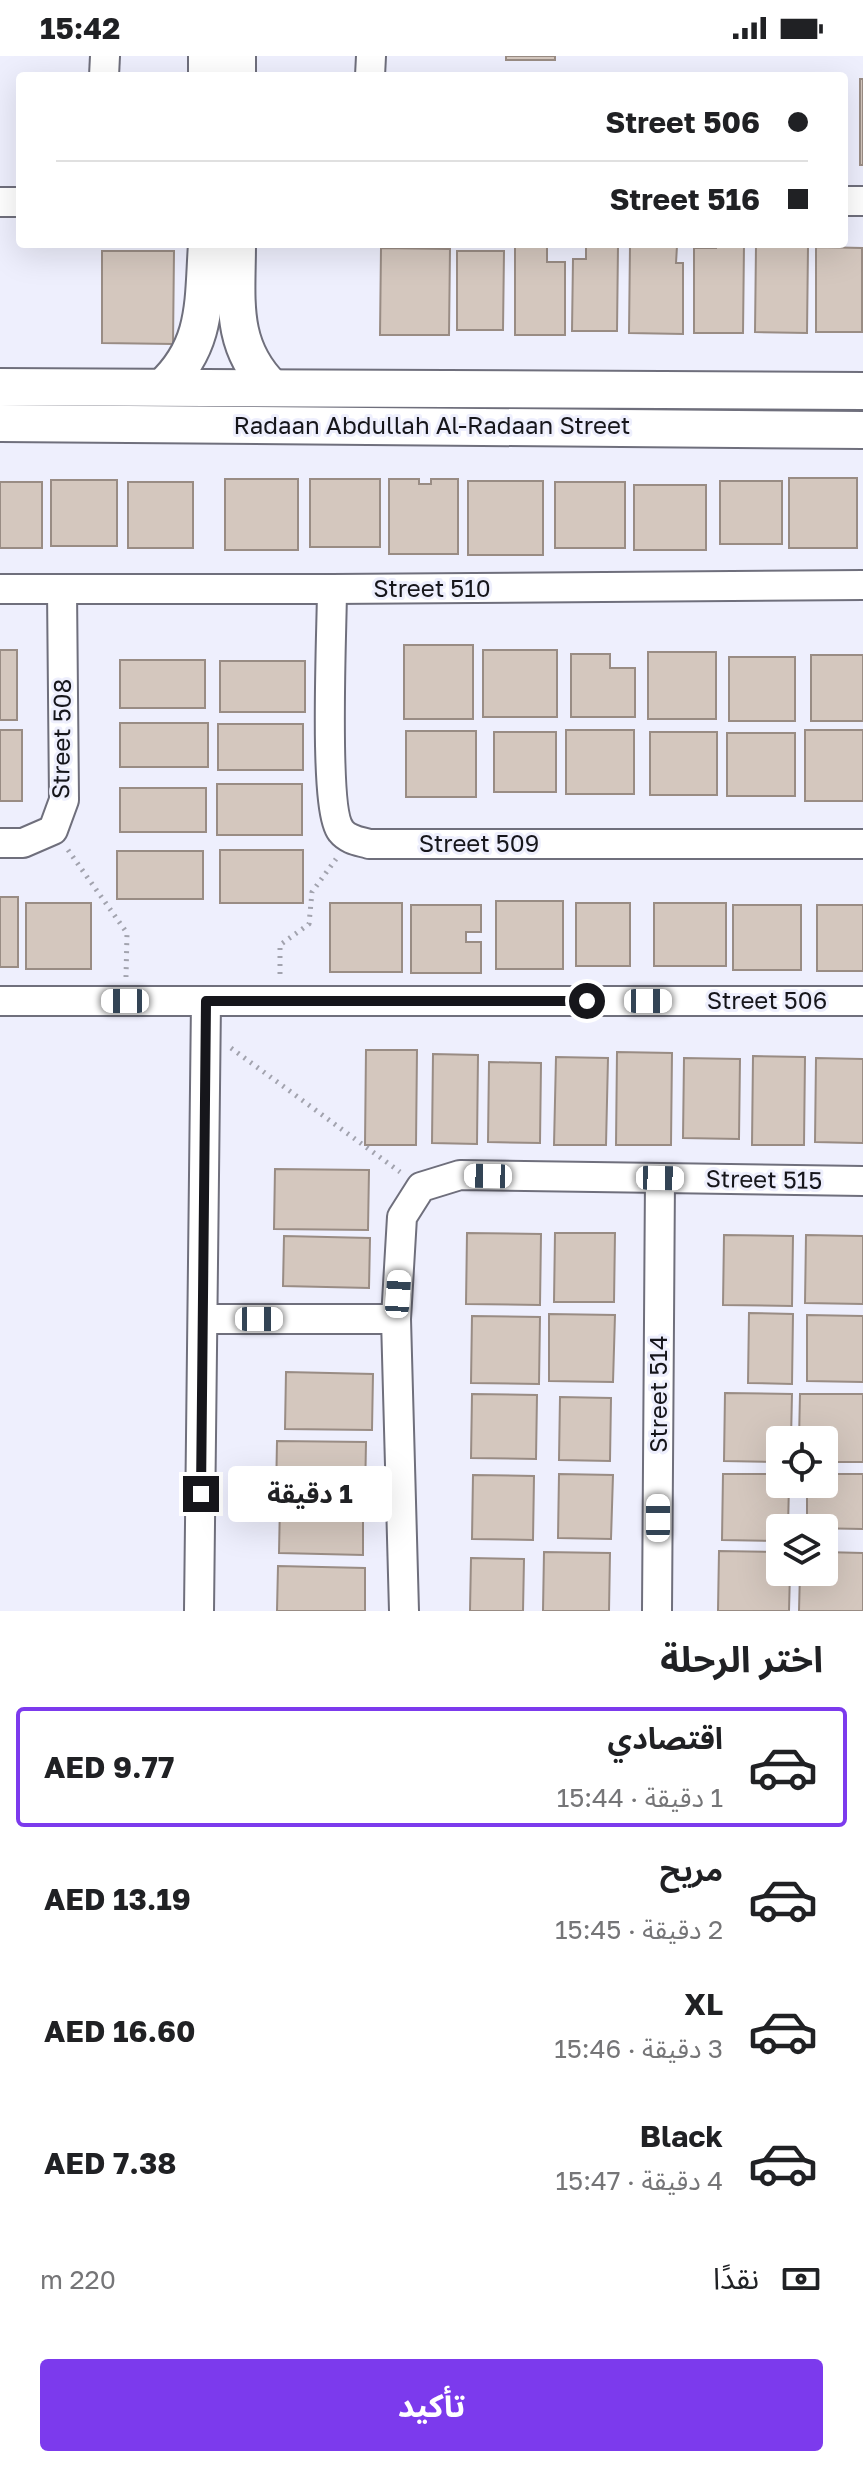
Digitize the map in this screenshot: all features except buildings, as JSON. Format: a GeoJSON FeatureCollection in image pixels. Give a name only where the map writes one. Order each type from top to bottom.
{"type":"FeatureCollection","features":[{"type":"Feature","properties":{"kind":"street"},"geometry":{"type":"LineString","coordinates":[[208,248],[220,313],[240,337],[249,361],[271,387]]}},
{"type":"Feature","properties":{"kind":"street"},"geometry":{"type":"LineString","coordinates":[[163,387],[179,372],[199,334],[220,313],[236,248]]}},
{"type":"Feature","properties":{"kind":"street","name":"Radaan Abdullah Al-Radaan Street"},"geometry":{"type":"LineString","coordinates":[[0,387],[863,391]]}},
{"type":"Feature","properties":{"kind":"street","name":"Radaan Abdullah Al-Radaan Street"},"geometry":{"type":"LineString","coordinates":[[0,423],[863,430]]}},
{"type":"Feature","properties":{"kind":"street","name":"Street 510"},"geometry":{"type":"LineString","coordinates":[[0,589],[863,585]]}},
{"type":"Feature","properties":{"kind":"street"},"geometry":{"type":"LineString","coordinates":[[332,589],[331,790],[340,830],[351,839]]}},
{"type":"Feature","properties":{"kind":"street","name":"Street 508"},"geometry":{"type":"LineString","coordinates":[[0,843],[23,843],[53,830],[64,800],[62,590]]}},
{"type":"Feature","properties":{"kind":"street","name":"Street 509"},"geometry":{"type":"LineString","coordinates":[[351,839],[369,844],[863,844]]}},
{"type":"Feature","properties":{"kind":"street","name":"Street 506"},"geometry":{"type":"LineString","coordinates":[[0,1001],[863,1001]]}},
{"type":"Feature","properties":{"kind":"street"},"geometry":{"type":"LineString","coordinates":[[199,1611],[206,1001]]}},
{"type":"Feature","properties":{"kind":"street","name":"Street 515"},"geometry":{"type":"LineString","coordinates":[[421,1187],[460,1175],[863,1181]]}},
{"type":"Feature","properties":{"kind":"street","name":"Street 514"},"geometry":{"type":"LineString","coordinates":[[657,1611],[660,1178]]}},
{"type":"Feature","properties":{"kind":"street"},"geometry":{"type":"LineString","coordinates":[[404,1611],[396,1319],[402,1217],[421,1187]]}},
{"type":"Feature","properties":{"kind":"street"},"geometry":{"type":"LineString","coordinates":[[204,1319],[396,1319]]}},
{"type":"Feature","properties":{"kind":"path"},"geometry":{"type":"LineString","coordinates":[[53,830],[127,933],[125,1001]]}},
{"type":"Feature","properties":{"kind":"path"},"geometry":{"type":"LineString","coordinates":[[279,1001],[280,945],[309,924],[312,892],[351,839]]}},
{"type":"Feature","properties":{"kind":"path"},"geometry":{"type":"LineString","coordinates":[[206,1029],[421,1187]]}},
{"type":"Feature","properties":{"kind":"route"},"geometry":{"type":"LineString","coordinates":[[201,1494],[206,1001],[587,1001]]}}]}
